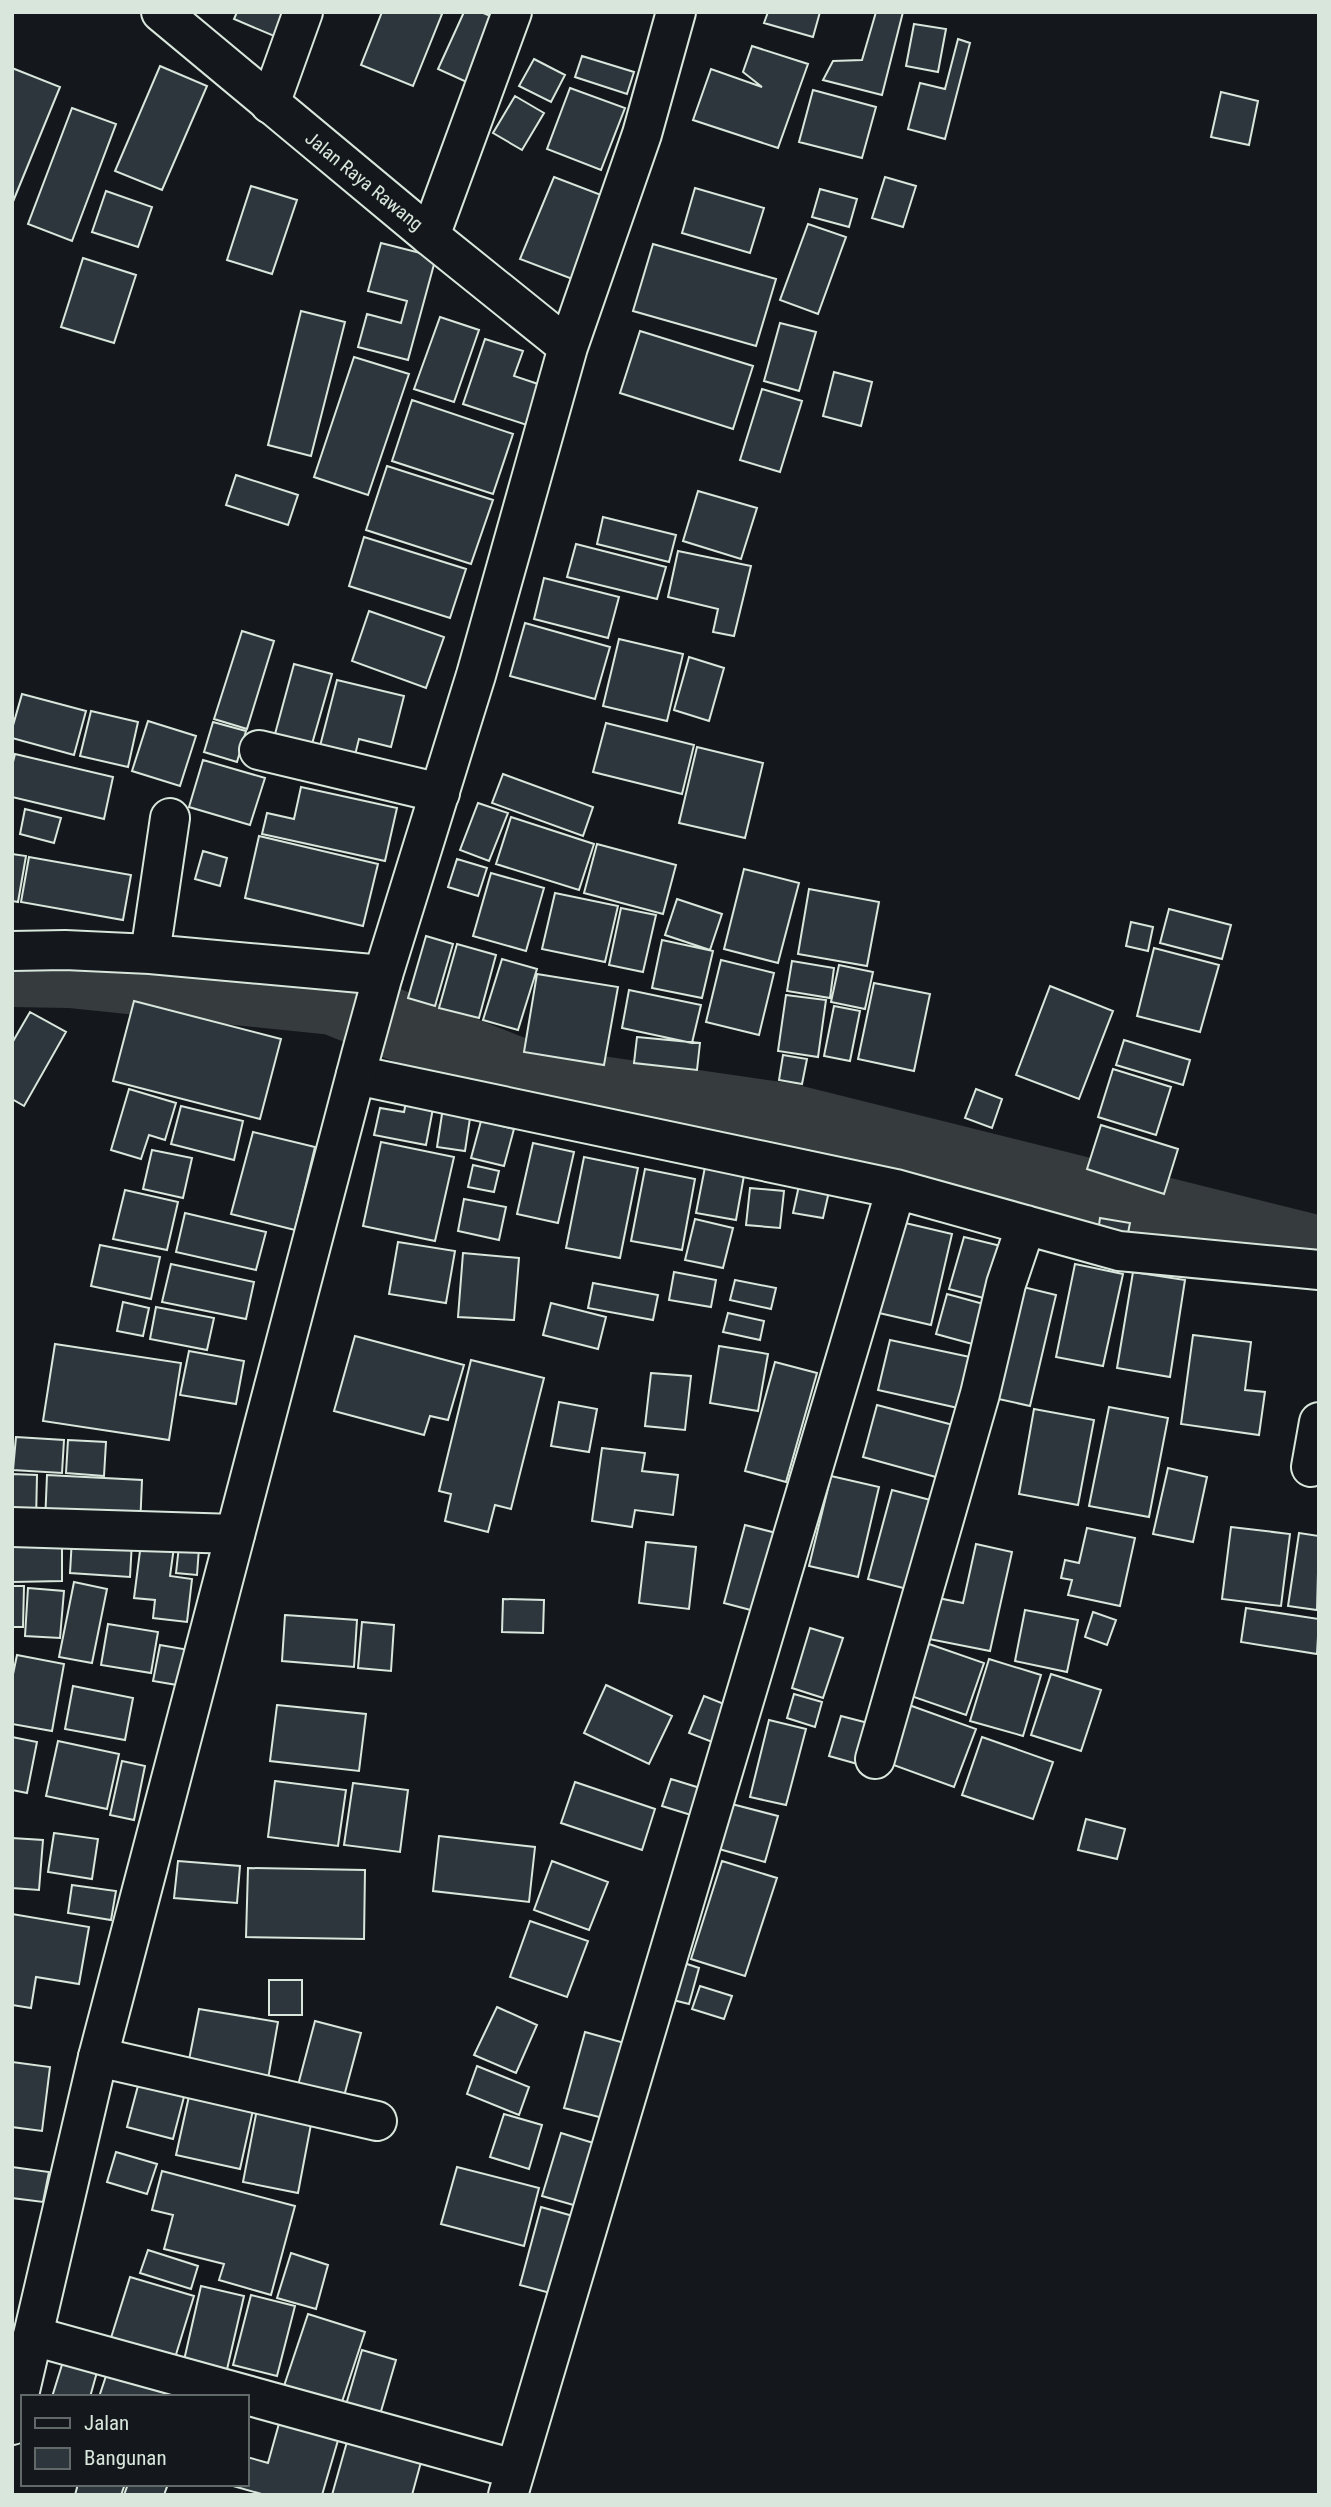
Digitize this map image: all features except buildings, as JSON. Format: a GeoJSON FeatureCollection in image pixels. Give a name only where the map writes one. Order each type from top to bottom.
{"type":"FeatureCollection","features":[{"type":"Feature","properties":{"kind":"street","name":"Jalan Raya Rawang"},"geometry":{"type":"LineString","coordinates":[[161,12],[568,347]]}},
{"type":"Feature","properties":{"kind":"street"},"geometry":{"type":"LineString","coordinates":[[270,104],[303,12]]}},
{"type":"Feature","properties":{"kind":"street"},"geometry":{"type":"LineString","coordinates":[[430,236],[512,12]]}},
{"type":"Feature","properties":{"kind":"street"},"geometry":{"type":"LineString","coordinates":[[12,2425],[98,2057],[358,1065],[488,634],[568,347],[642,134],[676,12]]}},
{"type":"Feature","properties":{"kind":"street"},"geometry":{"type":"LineString","coordinates":[[259,750],[440,793]]}},
{"type":"Feature","properties":{"kind":"street"},"geometry":{"type":"LineString","coordinates":[[150,954],[170,818]]}},
{"type":"Feature","properties":{"kind":"street"},"geometry":{"type":"LineString","coordinates":[[12,951],[65,950],[150,954],[381,985]]}},
{"type":"Feature","properties":{"kind":"street"},"geometry":{"type":"LineString","coordinates":[[358,1065],[895,1189],[1119,1251],[1319,1270]]}},
{"type":"Feature","properties":{"kind":"street"},"geometry":{"type":"LineString","coordinates":[[248,2402],[511,2482],[895,1189]]}},
{"type":"Feature","properties":{"kind":"street"},"geometry":{"type":"LineString","coordinates":[[875,1759],[981,1394],[1006,1284],[1027,1226]]}},
{"type":"Feature","properties":{"kind":"street"},"geometry":{"type":"LineString","coordinates":[[1311,1467],[1319,1422]]}},
{"type":"Feature","properties":{"kind":"street"},"geometry":{"type":"LineString","coordinates":[[12,1527],[235,1534]]}},
{"type":"Feature","properties":{"kind":"street"},"geometry":{"type":"LineString","coordinates":[[98,2057],[377,2121]]}},
{"type":"Feature","properties":{"kind":"street"},"geometry":{"type":"LineString","coordinates":[[33,2336],[226,2395]]}},
{"type":"Feature","properties":{"kind":"waterway"},"geometry":{"type":"LineString","coordinates":[[12,972],[70,973],[333,1000],[544,1083],[786,1118],[1319,1251]]}}]}
